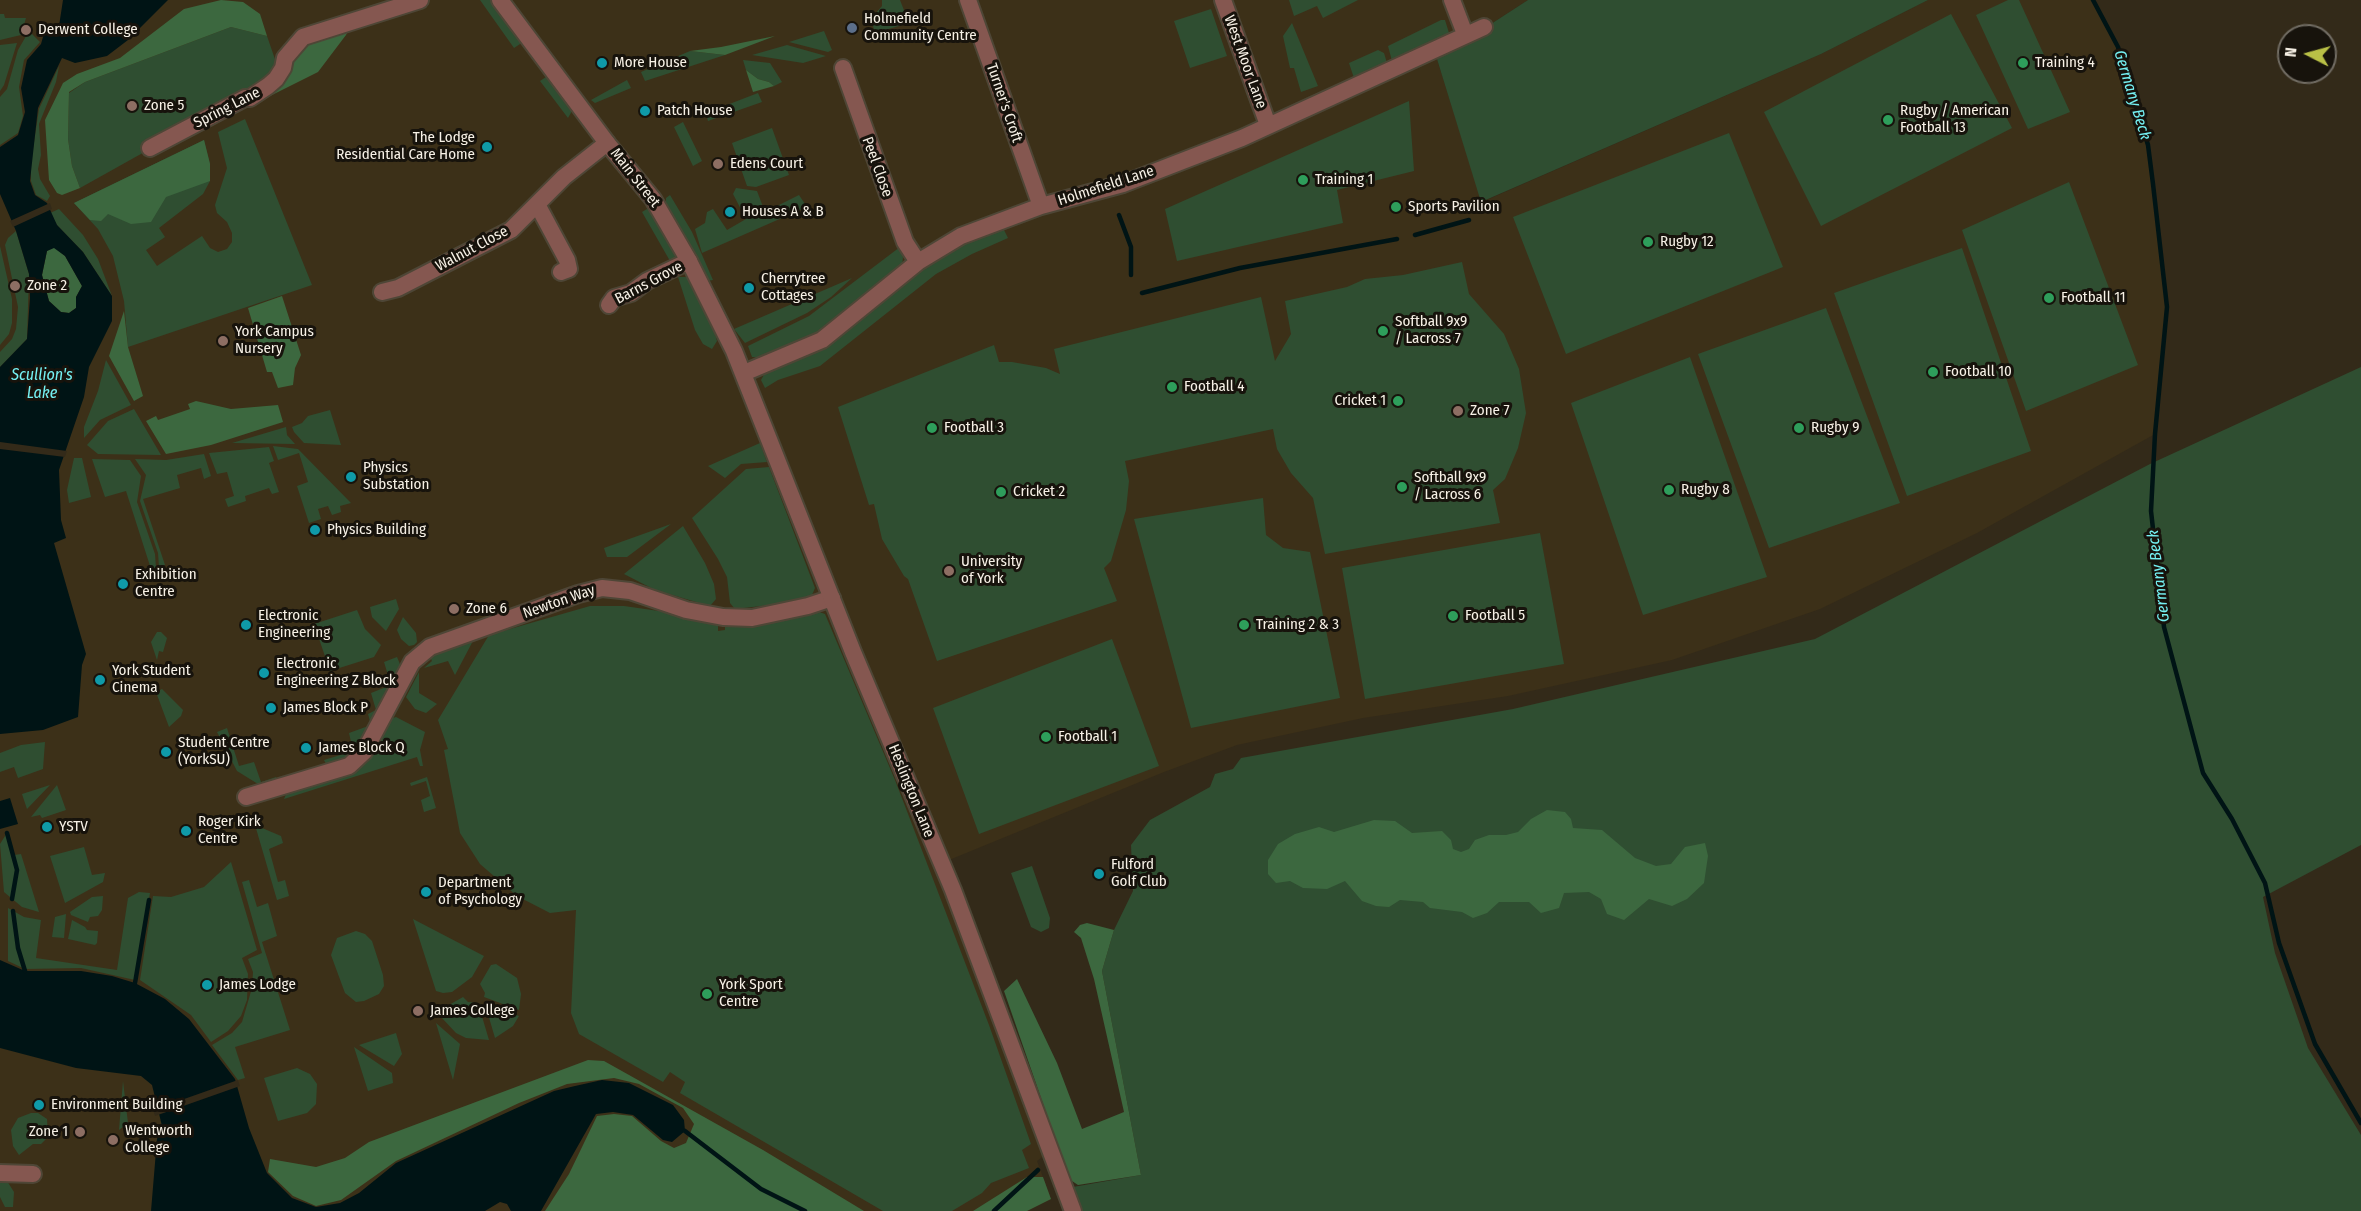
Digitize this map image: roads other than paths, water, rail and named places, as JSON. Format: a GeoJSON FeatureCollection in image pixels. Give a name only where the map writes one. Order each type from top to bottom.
{"type":"FeatureCollection","features":[{"type":"Feature","properties":{"kind":"street","name":"Spring Lane"},"geometry":{"type":"LineString","coordinates":[[150,148],[244,98],[250,98],[268,86],[276,79],[285,58],[303,37],[420,0]]}},
{"type":"Feature","properties":{"kind":"street","name":"Main Street"},"geometry":{"type":"LineString","coordinates":[[500,0],[607,143],[653,199],[689,261],[744,373]]}},
{"type":"Feature","properties":{"kind":"street","name":"Turner's Croft"},"geometry":{"type":"LineString","coordinates":[[968,0],[1041,207]]}},
{"type":"Feature","properties":{"kind":"street","name":"West Moor Lane"},"geometry":{"type":"LineString","coordinates":[[1223,0],[1268,125]]}},
{"type":"Feature","properties":{"kind":"street"},"geometry":{"type":"LineString","coordinates":[[1452,0],[1465,34]]}},
{"type":"Feature","properties":{"kind":"street","name":"Holmefield Lane"},"geometry":{"type":"LineString","coordinates":[[744,373],[822,340],[918,262],[961,237],[1041,207],[1123,184],[1242,138],[1484,27]]}},
{"type":"Feature","properties":{"kind":"street","name":"Peel Close"},"geometry":{"type":"LineString","coordinates":[[843,68],[905,242],[918,262]]}},
{"type":"Feature","properties":{"kind":"street","name":"Walnut Close"},"geometry":{"type":"LineString","coordinates":[[382,292],[398,288],[511,230],[538,206],[564,177],[607,143]]}},
{"type":"Feature","properties":{"kind":"street"},"geometry":{"type":"LineString","coordinates":[[538,206],[567,260],[569,269],[561,272]]}},
{"type":"Feature","properties":{"kind":"street","name":"Barns Grove"},"geometry":{"type":"LineString","coordinates":[[609,304],[614,298],[631,293],[647,280],[689,261]]}},
{"type":"Feature","properties":{"kind":"street","name":"Heslington Lane"},"geometry":{"type":"LineString","coordinates":[[744,373],[832,598],[953,890],[1073,1211]]}},
{"type":"Feature","properties":{"kind":"street","name":"Newton Way"},"geometry":{"type":"LineString","coordinates":[[246,797],[349,766],[364,752],[412,662],[430,647],[578,594],[602,588],[630,591],[686,610],[723,617],[752,618],[808,606],[832,598]]}},
{"type":"Feature","properties":{"kind":"street"},"geometry":{"type":"LineString","coordinates":[[0,1173],[33,1174]]}},
{"type":"Feature","properties":{"kind":"water","name":"Scullion's Lake"},"geometry":{"type":"Polygon","coordinates":[[[63,0],[168,0],[128,40],[107,56],[75,63],[62,58],[38,108],[30,181],[35,195],[47,203],[57,225],[83,252],[112,296],[112,321],[89,367],[84,397],[59,470],[61,520],[66,538],[54,543],[86,654],[82,665],[78,717],[43,730],[0,734],[0,367],[27,339],[30,298],[29,274],[16,231],[0,194],[0,147],[18,135],[25,112],[21,88],[27,60],[41,44],[45,30],[59,26],[63,0]],[[54,248],[47,251],[42,275],[49,301],[61,312],[69,313],[76,308],[76,297],[82,286],[65,256],[54,248]]]}},
{"type":"Feature","properties":{"kind":"water"},"geometry":{"type":"Polygon","coordinates":[[[10,798],[18,824],[0,829],[0,801],[10,798]]]}},
{"type":"Feature","properties":{"kind":"water"},"geometry":{"type":"Polygon","coordinates":[[[0,960],[25,971],[81,971],[112,976],[135,983],[165,999],[189,1019],[235,1079],[249,1128],[267,1173],[292,1198],[316,1207],[340,1203],[359,1193],[396,1163],[554,1091],[602,1080],[629,1083],[673,1105],[684,1120],[685,1131],[672,1142],[663,1140],[633,1115],[613,1112],[596,1114],[541,1211],[511,1211],[507,1204],[500,1202],[485,1211],[151,1211],[157,1139],[162,1126],[152,1085],[141,1076],[76,1068],[0,1048],[0,960]]]}},
{"type":"Feature","properties":{"kind":"waterway","name":"Germany Beck"},"geometry":{"type":"LineString","coordinates":[[2093,0],[2118,47],[2148,145],[2167,307],[2155,434],[2151,511],[2164,627],[2203,773],[2232,819],[2265,883],[2279,943],[2315,1044],[2361,1123]]}},
{"type":"Feature","properties":{"kind":"waterway"},"geometry":{"type":"LineString","coordinates":[[1119,215],[1131,247],[1131,275]]}},
{"type":"Feature","properties":{"kind":"waterway"},"geometry":{"type":"LineString","coordinates":[[1415,235],[1469,220]]}},
{"type":"Feature","properties":{"kind":"waterway"},"geometry":{"type":"LineString","coordinates":[[1142,293],[1240,268],[1397,239]]}},
{"type":"Feature","properties":{"kind":"waterway"},"geometry":{"type":"LineString","coordinates":[[7,833],[17,870],[12,899]]}},
{"type":"Feature","properties":{"kind":"waterway"},"geometry":{"type":"LineString","coordinates":[[135,983],[149,900]]}},
{"type":"Feature","properties":{"kind":"waterway"},"geometry":{"type":"LineString","coordinates":[[13,911],[18,948],[25,971]]}},
{"type":"Feature","properties":{"kind":"waterway"},"geometry":{"type":"LineString","coordinates":[[685,1131],[761,1189],[805,1211]]}},
{"type":"Feature","properties":{"kind":"waterway"},"geometry":{"type":"LineString","coordinates":[[994,1211],[1038,1170]]}},
{"type":"Feature","properties":{"kind":"place","name":"Holmefield Community Centre"},"geometry":{"type":"Point","coordinates":[852,28]}},
{"type":"Feature","properties":{"kind":"place","name":"Derwent College"},"geometry":{"type":"Point","coordinates":[26,30]}},
{"type":"Feature","properties":{"kind":"place","name":"More House"},"geometry":{"type":"Point","coordinates":[602,63]}},
{"type":"Feature","properties":{"kind":"place","name":"Training 4"},"geometry":{"type":"Point","coordinates":[2023,63]}},
{"type":"Feature","properties":{"kind":"place","name":"Zone 5"},"geometry":{"type":"Point","coordinates":[132,106]}},
{"type":"Feature","properties":{"kind":"place","name":"Patch House"},"geometry":{"type":"Point","coordinates":[645,111]}},
{"type":"Feature","properties":{"kind":"place","name":"Rugby / American Football 13"},"geometry":{"type":"Point","coordinates":[1888,120]}},
{"type":"Feature","properties":{"kind":"place","name":"The Lodge Residential Care Home"},"geometry":{"type":"Point","coordinates":[487,147]}},
{"type":"Feature","properties":{"kind":"place","name":"Edens Court"},"geometry":{"type":"Point","coordinates":[718,164]}},
{"type":"Feature","properties":{"kind":"place","name":"Training 1"},"geometry":{"type":"Point","coordinates":[1303,180]}},
{"type":"Feature","properties":{"kind":"place","name":"Sports Pavilion"},"geometry":{"type":"Point","coordinates":[1396,207]}},
{"type":"Feature","properties":{"kind":"place","name":"Houses A & B"},"geometry":{"type":"Point","coordinates":[730,212]}},
{"type":"Feature","properties":{"kind":"place","name":"Rugby 12"},"geometry":{"type":"Point","coordinates":[1648,242]}},
{"type":"Feature","properties":{"kind":"place","name":"Zone 2"},"geometry":{"type":"Point","coordinates":[15,286]}},
{"type":"Feature","properties":{"kind":"place","name":"Cherrytree Cottages"},"geometry":{"type":"Point","coordinates":[749,288]}},
{"type":"Feature","properties":{"kind":"place","name":"Football 11"},"geometry":{"type":"Point","coordinates":[2049,298]}},
{"type":"Feature","properties":{"kind":"place","name":"Softball 9x9 / Lacross 7"},"geometry":{"type":"Point","coordinates":[1383,331]}},
{"type":"Feature","properties":{"kind":"place","name":"York Campus Nursery"},"geometry":{"type":"Point","coordinates":[223,341]}},
{"type":"Feature","properties":{"kind":"place","name":"Football 10"},"geometry":{"type":"Point","coordinates":[1933,372]}},
{"type":"Feature","properties":{"kind":"place","name":"Football 4"},"geometry":{"type":"Point","coordinates":[1172,387]}},
{"type":"Feature","properties":{"kind":"place","name":"Cricket 1"},"geometry":{"type":"Point","coordinates":[1398,401]}},
{"type":"Feature","properties":{"kind":"place","name":"Zone 7"},"geometry":{"type":"Point","coordinates":[1458,411]}},
{"type":"Feature","properties":{"kind":"place","name":"Football 3"},"geometry":{"type":"Point","coordinates":[932,428]}},
{"type":"Feature","properties":{"kind":"place","name":"Rugby 9"},"geometry":{"type":"Point","coordinates":[1799,428]}},
{"type":"Feature","properties":{"kind":"place","name":"Physics Substation"},"geometry":{"type":"Point","coordinates":[351,477]}},
{"type":"Feature","properties":{"kind":"place","name":"Softball 9x9 / Lacross 6"},"geometry":{"type":"Point","coordinates":[1402,487]}},
{"type":"Feature","properties":{"kind":"place","name":"Rugby 8"},"geometry":{"type":"Point","coordinates":[1669,490]}},
{"type":"Feature","properties":{"kind":"place","name":"Cricket 2"},"geometry":{"type":"Point","coordinates":[1001,492]}},
{"type":"Feature","properties":{"kind":"place","name":"Physics Building"},"geometry":{"type":"Point","coordinates":[315,530]}},
{"type":"Feature","properties":{"kind":"place","name":"University of York"},"geometry":{"type":"Point","coordinates":[949,571]}},
{"type":"Feature","properties":{"kind":"place","name":"Exhibition Centre"},"geometry":{"type":"Point","coordinates":[123,584]}},
{"type":"Feature","properties":{"kind":"place","name":"Zone 6"},"geometry":{"type":"Point","coordinates":[454,609]}},
{"type":"Feature","properties":{"kind":"place","name":"Football 5"},"geometry":{"type":"Point","coordinates":[1453,616]}},
{"type":"Feature","properties":{"kind":"place","name":"Electronic Engineering"},"geometry":{"type":"Point","coordinates":[246,625]}},
{"type":"Feature","properties":{"kind":"place","name":"Training 2 & 3"},"geometry":{"type":"Point","coordinates":[1244,625]}},
{"type":"Feature","properties":{"kind":"place","name":"Electronic Engineering Z Block"},"geometry":{"type":"Point","coordinates":[264,673]}},
{"type":"Feature","properties":{"kind":"place","name":"York Student Cinema"},"geometry":{"type":"Point","coordinates":[100,680]}},
{"type":"Feature","properties":{"kind":"place","name":"James Block P"},"geometry":{"type":"Point","coordinates":[271,708]}},
{"type":"Feature","properties":{"kind":"place","name":"Football 1"},"geometry":{"type":"Point","coordinates":[1046,737]}},
{"type":"Feature","properties":{"kind":"place","name":"James Block Q"},"geometry":{"type":"Point","coordinates":[306,748]}},
{"type":"Feature","properties":{"kind":"place","name":"Student Centre (YorkSU)"},"geometry":{"type":"Point","coordinates":[166,752]}},
{"type":"Feature","properties":{"kind":"place","name":"YSTV"},"geometry":{"type":"Point","coordinates":[47,827]}},
{"type":"Feature","properties":{"kind":"place","name":"Roger Kirk Centre"},"geometry":{"type":"Point","coordinates":[186,831]}},
{"type":"Feature","properties":{"kind":"place","name":"Fulford Golf Club"},"geometry":{"type":"Point","coordinates":[1099,874]}},
{"type":"Feature","properties":{"kind":"place","name":"Department of Psychology"},"geometry":{"type":"Point","coordinates":[426,892]}},
{"type":"Feature","properties":{"kind":"place","name":"James Lodge"},"geometry":{"type":"Point","coordinates":[207,985]}},
{"type":"Feature","properties":{"kind":"place","name":"York Sport Centre"},"geometry":{"type":"Point","coordinates":[707,994]}},
{"type":"Feature","properties":{"kind":"place","name":"James College"},"geometry":{"type":"Point","coordinates":[418,1011]}},
{"type":"Feature","properties":{"kind":"place","name":"Environment Building"},"geometry":{"type":"Point","coordinates":[39,1105]}},
{"type":"Feature","properties":{"kind":"place","name":"Zone 1"},"geometry":{"type":"Point","coordinates":[80,1132]}},
{"type":"Feature","properties":{"kind":"place","name":"Wentworth College"},"geometry":{"type":"Point","coordinates":[113,1140]}}]}
